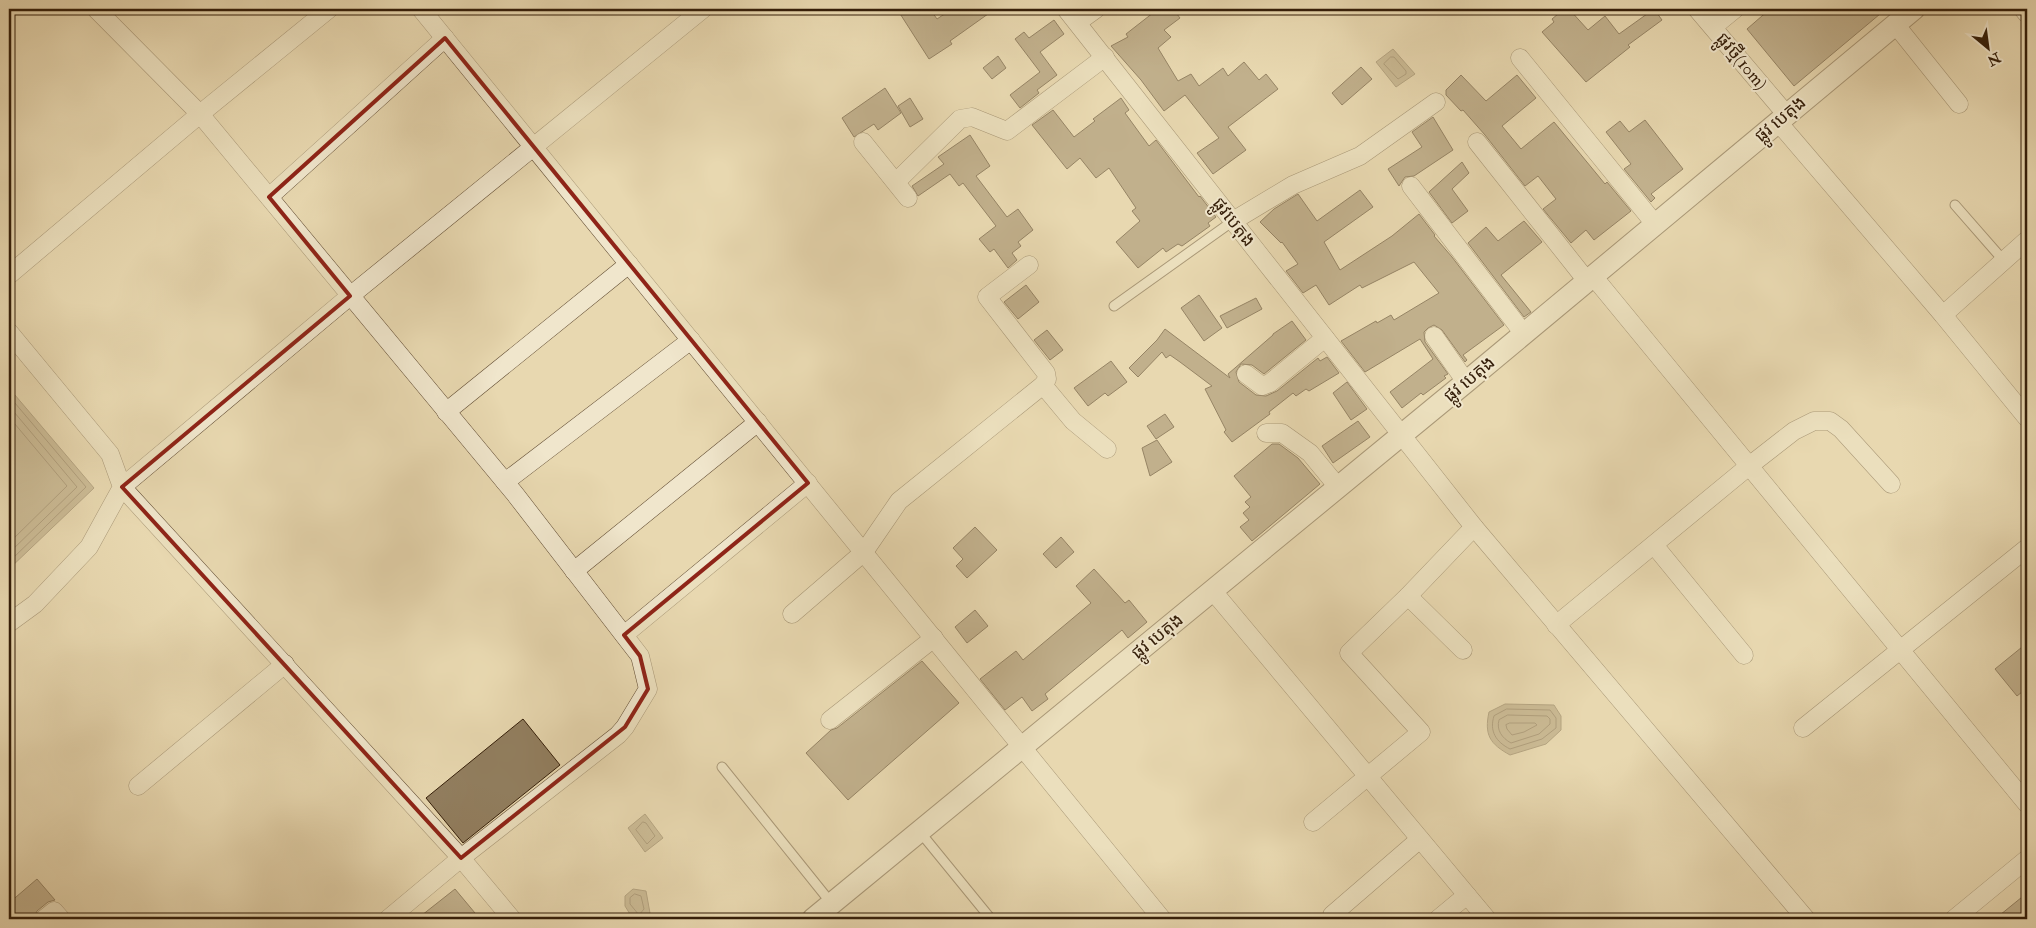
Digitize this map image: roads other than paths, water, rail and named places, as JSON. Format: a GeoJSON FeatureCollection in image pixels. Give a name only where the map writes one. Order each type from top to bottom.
{"type":"FeatureCollection","features":[{"type":"Feature","properties":{"kind":"street"},"geometry":{"type":"LineString","coordinates":[[96,9],[200,114],[505,482],[640,656],[648,689],[618,735],[461,858],[388,919]]}},
{"type":"Feature","properties":{"kind":"street"},"geometry":{"type":"LineString","coordinates":[[9,275],[200,114],[329,9]]}},
{"type":"Feature","properties":{"kind":"street"},"geometry":{"type":"LineString","coordinates":[[421,9],[1162,919]]}},
{"type":"Feature","properties":{"kind":"street"},"geometry":{"type":"LineString","coordinates":[[9,623],[35,604],[89,547],[122,487],[350,296],[703,9]]}},
{"type":"Feature","properties":{"kind":"street"},"geometry":{"type":"LineString","coordinates":[[1072,15],[1096,9]]}},
{"type":"Feature","properties":{"kind":"street","name":"ផ្លូវថ្មី(10m)"},"geometry":{"type":"LineString","coordinates":[[1697,9],[1782,118],[2027,418]]}},
{"type":"Feature","properties":{"kind":"street"},"geometry":{"type":"LineString","coordinates":[[1713,28],[1735,9]]}},
{"type":"Feature","properties":{"kind":"street","name":"ផ្លូវ បេតុង"},"geometry":{"type":"LineString","coordinates":[[813,919],[1466,382],[1914,9]]}},
{"type":"Feature","properties":{"kind":"street"},"geometry":{"type":"LineString","coordinates":[[2023,9],[2027,14]]}},
{"type":"Feature","properties":{"kind":"street","name":"ផ្លូវបេតុង"},"geometry":{"type":"LineString","coordinates":[[1072,15],[1474,527],[1806,919]]}},
{"type":"Feature","properties":{"kind":"street"},"geometry":{"type":"LineString","coordinates":[[1895,24],[1959,104]]}},
{"type":"Feature","properties":{"kind":"street"},"geometry":{"type":"LineString","coordinates":[[269,197],[445,38]]}},
{"type":"Feature","properties":{"kind":"street"},"geometry":{"type":"LineString","coordinates":[[896,182],[960,119],[972,117],[1007,131],[1105,57]]}},
{"type":"Feature","properties":{"kind":"street"},"geometry":{"type":"LineString","coordinates":[[1520,58],[1655,224]]}},
{"type":"Feature","properties":{"kind":"street"},"geometry":{"type":"LineString","coordinates":[[1233,221],[1293,185],[1360,156],[1436,102]]}},
{"type":"Feature","properties":{"kind":"street"},"geometry":{"type":"LineString","coordinates":[[864,142],[908,198]]}},
{"type":"Feature","properties":{"kind":"street"},"geometry":{"type":"LineString","coordinates":[[1477,142],[1749,466],[2027,804]]}},
{"type":"Feature","properties":{"kind":"street"},"geometry":{"type":"LineString","coordinates":[[1411,186],[1524,334]]}},
{"type":"Feature","properties":{"kind":"street"},"geometry":{"type":"LineString","coordinates":[[1943,315],[2027,240]]}},
{"type":"Feature","properties":{"kind":"street"},"geometry":{"type":"LineString","coordinates":[[446,412],[629,264]]}},
{"type":"Feature","properties":{"kind":"street"},"geometry":{"type":"LineString","coordinates":[[792,614],[864,552],[899,502],[1044,385],[1047,379],[1046,373],[987,297],[1029,265]]}},
{"type":"Feature","properties":{"kind":"street"},"geometry":{"type":"LineString","coordinates":[[9,332],[110,454],[122,487],[461,858],[512,919]]}},
{"type":"Feature","properties":{"kind":"street"},"geometry":{"type":"LineString","coordinates":[[1434,336],[1466,382]]}},
{"type":"Feature","properties":{"kind":"street"},"geometry":{"type":"LineString","coordinates":[[1246,374],[1262,386],[1270,383],[1325,338]]}},
{"type":"Feature","properties":{"kind":"street"},"geometry":{"type":"LineString","coordinates":[[505,482],[691,340]]}},
{"type":"Feature","properties":{"kind":"street"},"geometry":{"type":"LineString","coordinates":[[1044,385],[1073,421],[1107,449]]}},
{"type":"Feature","properties":{"kind":"street"},"geometry":{"type":"LineString","coordinates":[[1556,625],[1749,466],[1794,431],[1814,421],[1830,421],[1841,428],[1892,484]]}},
{"type":"Feature","properties":{"kind":"street"},"geometry":{"type":"LineString","coordinates":[[574,571],[758,422]]}},
{"type":"Feature","properties":{"kind":"street"},"geometry":{"type":"LineString","coordinates":[[1266,433],[1282,433],[1310,453],[1338,487]]}},
{"type":"Feature","properties":{"kind":"street"},"geometry":{"type":"LineString","coordinates":[[624,635],[808,483]]}},
{"type":"Feature","properties":{"kind":"street"},"geometry":{"type":"LineString","coordinates":[[1313,822],[1421,732],[1349,653],[1408,596],[1474,527]]}},
{"type":"Feature","properties":{"kind":"street"},"geometry":{"type":"LineString","coordinates":[[1654,545],[1744,655]]}},
{"type":"Feature","properties":{"kind":"street"},"geometry":{"type":"LineString","coordinates":[[1803,728],[2027,548]]}},
{"type":"Feature","properties":{"kind":"street"},"geometry":{"type":"LineString","coordinates":[[1212,590],[1486,919]]}},
{"type":"Feature","properties":{"kind":"street"},"geometry":{"type":"LineString","coordinates":[[1408,596],[1464,650]]}},
{"type":"Feature","properties":{"kind":"street"},"geometry":{"type":"LineString","coordinates":[[830,720],[934,638]]}},
{"type":"Feature","properties":{"kind":"street"},"geometry":{"type":"LineString","coordinates":[[138,786],[285,664]]}},
{"type":"Feature","properties":{"kind":"street"},"geometry":{"type":"LineString","coordinates":[[1332,915],[1420,839]]}},
{"type":"Feature","properties":{"kind":"street"},"geometry":{"type":"LineString","coordinates":[[1957,918],[2027,859]]}},
{"type":"Feature","properties":{"kind":"street"},"geometry":{"type":"LineString","coordinates":[[1438,919],[1467,895]]}},
{"type":"Feature","properties":{"kind":"street"},"geometry":{"type":"LineString","coordinates":[[44,919],[54,911],[61,919]]}},
{"type":"Feature","properties":{"kind":"lane"},"geometry":{"type":"LineString","coordinates":[[1955,205],[2004,261]]}},
{"type":"Feature","properties":{"kind":"lane"},"geometry":{"type":"LineString","coordinates":[[1114,306],[1233,221]]}},
{"type":"Feature","properties":{"kind":"lane"},"geometry":{"type":"LineString","coordinates":[[722,767],[832,904]]}},
{"type":"Feature","properties":{"kind":"lane"},"geometry":{"type":"LineString","coordinates":[[920,832],[991,919]]}},
{"type":"Feature","properties":{"kind":"water"},"geometry":{"type":"Polygon","coordinates":[[[1393,49],[1415,74],[1396,87],[1376,62],[1393,49]]]}},
{"type":"Feature","properties":{"kind":"water"},"geometry":{"type":"Polygon","coordinates":[[[9,388],[94,488],[9,569],[9,388]]]}},
{"type":"Feature","properties":{"kind":"water"},"geometry":{"type":"Polygon","coordinates":[[[1505,704],[1554,705],[1561,716],[1561,730],[1546,744],[1510,755],[1493,743],[1487,727],[1489,712],[1505,704]]]}},
{"type":"Feature","properties":{"kind":"water"},"geometry":{"type":"Polygon","coordinates":[[[645,814],[663,838],[645,852],[628,828],[645,814]]]}},
{"type":"Feature","properties":{"kind":"water"},"geometry":{"type":"Polygon","coordinates":[[[633,889],[646,891],[650,913],[641,919],[633,919],[625,906],[625,896],[633,889]]]}}]}
